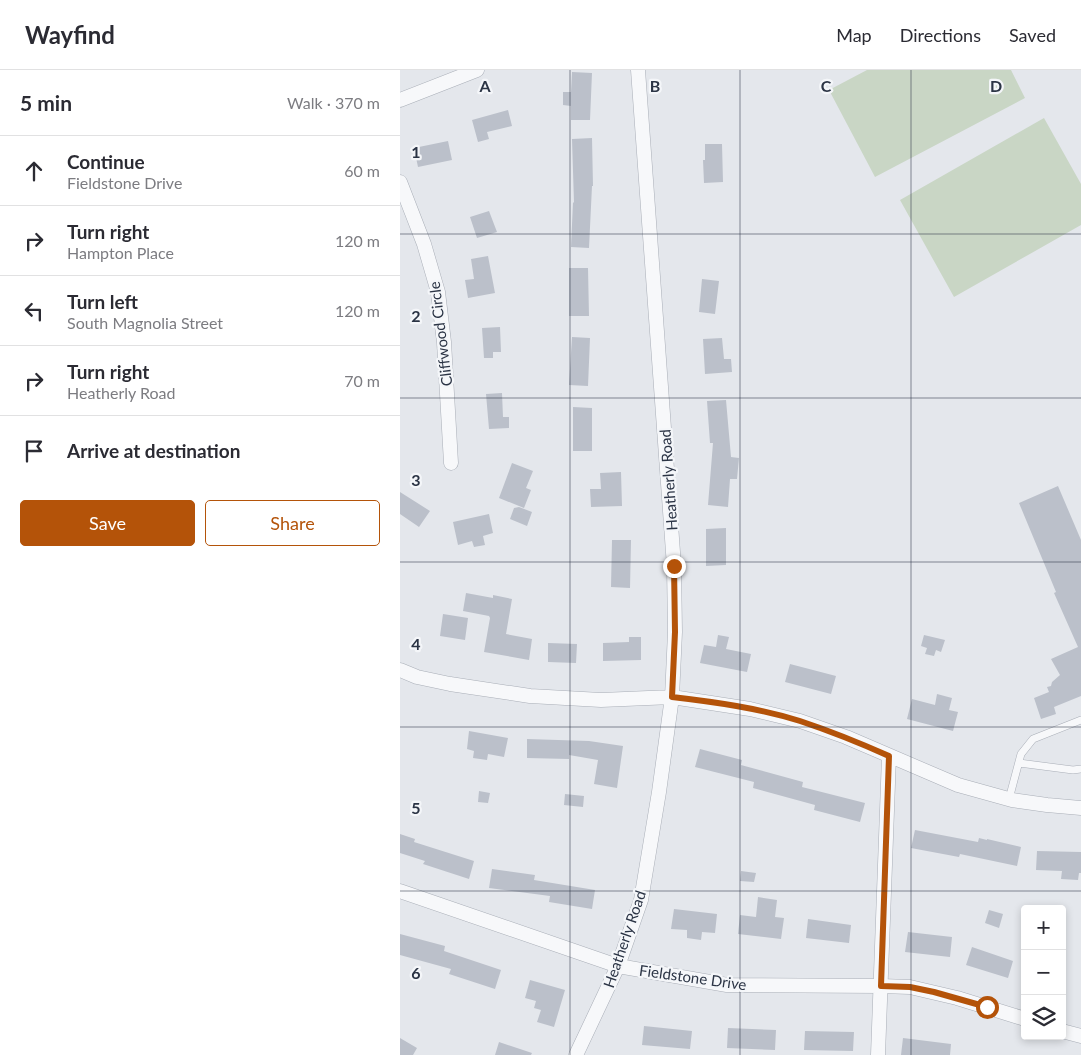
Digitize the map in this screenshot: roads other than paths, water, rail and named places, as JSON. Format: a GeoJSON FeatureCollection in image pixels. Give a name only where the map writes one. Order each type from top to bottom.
{"type":"FeatureCollection","features":[{"type":"Feature","properties":{"kind":"street"},"geometry":{"type":"LineString","coordinates":[[400,100],[477,70]]}},
{"type":"Feature","properties":{"kind":"street","name":"Heatherly Road"},"geometry":{"type":"LineString","coordinates":[[576,1055],[618,966],[641,900],[672,697],[675,632],[674,566],[638,70]]}},
{"type":"Feature","properties":{"kind":"street","name":"Cliffwood Circle"},"geometry":{"type":"LineString","coordinates":[[400,182],[424,244],[438,292],[444,342],[451,463]]}},
{"type":"Feature","properties":{"kind":"street"},"geometry":{"type":"LineString","coordinates":[[400,670],[417,677],[450,684],[530,696],[601,700],[672,697],[750,708],[800,721],[846,737],[958,785],[1009,799],[1081,808]]}},
{"type":"Feature","properties":{"kind":"street"},"geometry":{"type":"LineString","coordinates":[[878,1055],[889,756]]}},
{"type":"Feature","properties":{"kind":"street","name":"Fieldstone Drive"},"geometry":{"type":"LineString","coordinates":[[400,891],[618,966],[727,984],[910,987],[972,1002],[1021,1018]]}},
{"type":"Feature","properties":{"kind":"street"},"geometry":{"type":"LineString","coordinates":[[1066,1032],[1081,1036]]}},
{"type":"Feature","properties":{"kind":"lane"},"geometry":{"type":"LineString","coordinates":[[1009,799],[1021,754],[1033,739],[1081,720]]}},
{"type":"Feature","properties":{"kind":"lane"},"geometry":{"type":"LineString","coordinates":[[1018,763],[1081,770]]}}]}
